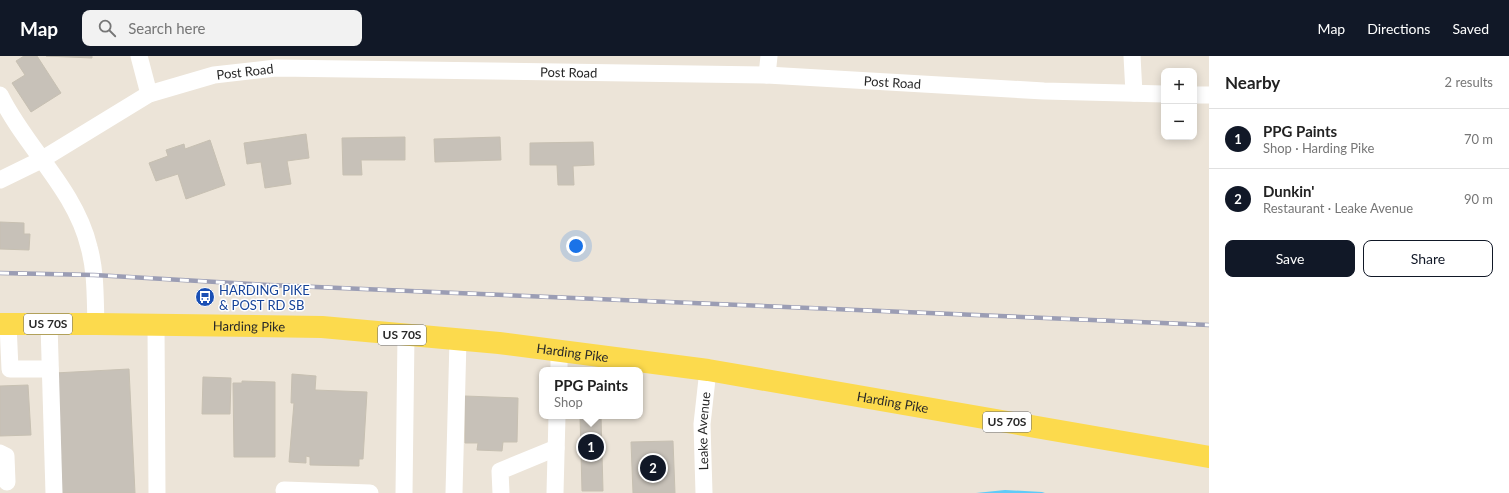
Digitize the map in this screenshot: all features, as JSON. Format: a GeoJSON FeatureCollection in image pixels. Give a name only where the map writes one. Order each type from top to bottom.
{"type":"FeatureCollection","features":[{"type":"Feature","properties":{"kind":"main road","name":"Harding Pike"},"geometry":{"type":"LineString","coordinates":[[4,324],[322,328],[458,340],[559,360],[708,370],[1209,457]]}},
{"type":"Feature","properties":{"kind":"street"},"geometry":{"type":"LineString","coordinates":[[139,56],[149,94]]}},
{"type":"Feature","properties":{"kind":"street"},"geometry":{"type":"LineString","coordinates":[[767,75],[769,56]]}},
{"type":"Feature","properties":{"kind":"street"},"geometry":{"type":"LineString","coordinates":[[1132,56],[1134,93]]}},
{"type":"Feature","properties":{"kind":"street","name":"Post Road"},"geometry":{"type":"LineString","coordinates":[[0,180],[41,160],[149,94],[214,75],[276,68],[648,72],[767,75],[1044,91],[1161,94]]}},
{"type":"Feature","properties":{"kind":"street"},"geometry":{"type":"LineString","coordinates":[[0,95],[13,119],[63,189],[78,217],[89,247],[94,275],[96,324]]}},
{"type":"Feature","properties":{"kind":"street"},"geometry":{"type":"LineString","coordinates":[[1197,95],[1209,95]]}},
{"type":"Feature","properties":{"kind":"street"},"geometry":{"type":"LineString","coordinates":[[4,324],[5,369],[50,369]]}},
{"type":"Feature","properties":{"kind":"street"},"geometry":{"type":"LineString","coordinates":[[49,324],[54,493]]}},
{"type":"Feature","properties":{"kind":"street"},"geometry":{"type":"LineString","coordinates":[[156,325],[157,493]]}},
{"type":"Feature","properties":{"kind":"street"},"geometry":{"type":"LineString","coordinates":[[404,493],[406,335]]}},
{"type":"Feature","properties":{"kind":"street"},"geometry":{"type":"LineString","coordinates":[[454,493],[458,340]]}},
{"type":"Feature","properties":{"kind":"street","name":"Leake Avenue"},"geometry":{"type":"LineString","coordinates":[[704,493],[702,424],[708,370]]}},
{"type":"Feature","properties":{"kind":"street"},"geometry":{"type":"LineString","coordinates":[[555,493],[557,419]]}},
{"type":"Feature","properties":{"kind":"street"},"geometry":{"type":"LineString","coordinates":[[501,493],[500,471],[556,448]]}},
{"type":"Feature","properties":{"kind":"street"},"geometry":{"type":"LineString","coordinates":[[0,453],[6,456],[7,482]]}},
{"type":"Feature","properties":{"kind":"street"},"geometry":{"type":"LineString","coordinates":[[284,490],[370,493]]}},
{"type":"Feature","properties":{"kind":"water"},"geometry":{"type":"Polygon","coordinates":[[[1005,490],[1042,492],[1045,493],[976,493],[1005,490]]]}},
{"type":"Feature","properties":{"kind":"building"},"geometry":{"type":"Polygon","coordinates":[[[24,56],[37,56],[61,93],[31,112],[12,83],[25,75],[16,61],[24,56]]]}},
{"type":"Feature","properties":{"kind":"building"},"geometry":{"type":"Polygon","coordinates":[[[46,56],[92,56],[92,58],[46,56]]]}},
{"type":"Feature","properties":{"kind":"building"},"geometry":{"type":"Polygon","coordinates":[[[306,134],[309,158],[287,161],[291,184],[265,188],[261,162],[247,164],[244,143],[306,134]]]}},
{"type":"Feature","properties":{"kind":"building"},"geometry":{"type":"Polygon","coordinates":[[[405,137],[405,160],[361,160],[362,175],[343,175],[342,138],[405,137]]]}},
{"type":"Feature","properties":{"kind":"building"},"geometry":{"type":"Polygon","coordinates":[[[500,137],[501,160],[435,162],[434,139],[500,137]]]}},
{"type":"Feature","properties":{"kind":"building"},"geometry":{"type":"Polygon","coordinates":[[[210,140],[225,185],[186,199],[178,174],[156,181],[149,163],[168,156],[166,150],[184,144],[185,149],[210,140]]]}},
{"type":"Feature","properties":{"kind":"building"},"geometry":{"type":"Polygon","coordinates":[[[593,142],[594,165],[573,166],[574,185],[558,185],[557,165],[530,165],[530,143],[593,142]]]}},
{"type":"Feature","properties":{"kind":"building"},"geometry":{"type":"Polygon","coordinates":[[[0,222],[24,223],[24,234],[30,234],[29,250],[0,249],[0,222]]]}},
{"type":"Feature","properties":{"kind":"building"},"geometry":{"type":"Polygon","coordinates":[[[129,369],[135,493],[62,493],[55,373],[129,369]]]}},
{"type":"Feature","properties":{"kind":"building"},"geometry":{"type":"Polygon","coordinates":[[[292,374],[316,376],[315,390],[367,392],[363,459],[359,459],[359,466],[310,465],[310,457],[306,456],[306,463],[289,462],[294,403],[291,403],[292,374]]]}},
{"type":"Feature","properties":{"kind":"building"},"geometry":{"type":"Polygon","coordinates":[[[203,377],[231,378],[230,414],[202,414],[203,377]]]}},
{"type":"Feature","properties":{"kind":"building"},"geometry":{"type":"Polygon","coordinates":[[[242,381],[275,382],[275,457],[234,457],[233,383],[242,383],[242,381]]]}},
{"type":"Feature","properties":{"kind":"building"},"geometry":{"type":"Polygon","coordinates":[[[28,385],[31,435],[0,436],[0,386],[28,385]]]}},
{"type":"Feature","properties":{"kind":"building"},"geometry":{"type":"Polygon","coordinates":[[[465,396],[518,398],[517,442],[503,442],[502,451],[477,450],[478,443],[465,443],[465,396]]]}},
{"type":"Feature","properties":{"kind":"building"},"geometry":{"type":"Polygon","coordinates":[[[580,419],[601,419],[603,491],[582,491],[580,419]]]}},
{"type":"Feature","properties":{"kind":"building"},"geometry":{"type":"Polygon","coordinates":[[[673,441],[675,493],[633,493],[631,442],[673,441]]]}},
{"type":"Feature","properties":{"kind":"railway"},"geometry":{"type":"LineString","coordinates":[[0,273],[94,275],[269,285],[1209,325]]}},
{"type":"Feature","properties":{"kind":"place","name":"HARDING PIKE & POST RD SB"},"geometry":{"type":"Point","coordinates":[205,297]}},
{"type":"Feature","properties":{"kind":"place","name":"PPG Paints"},"geometry":{"type":"Point","coordinates":[591,447]}},
{"type":"Feature","properties":{"kind":"place","name":"Dunkin'"},"geometry":{"type":"Point","coordinates":[653,468]}}]}
